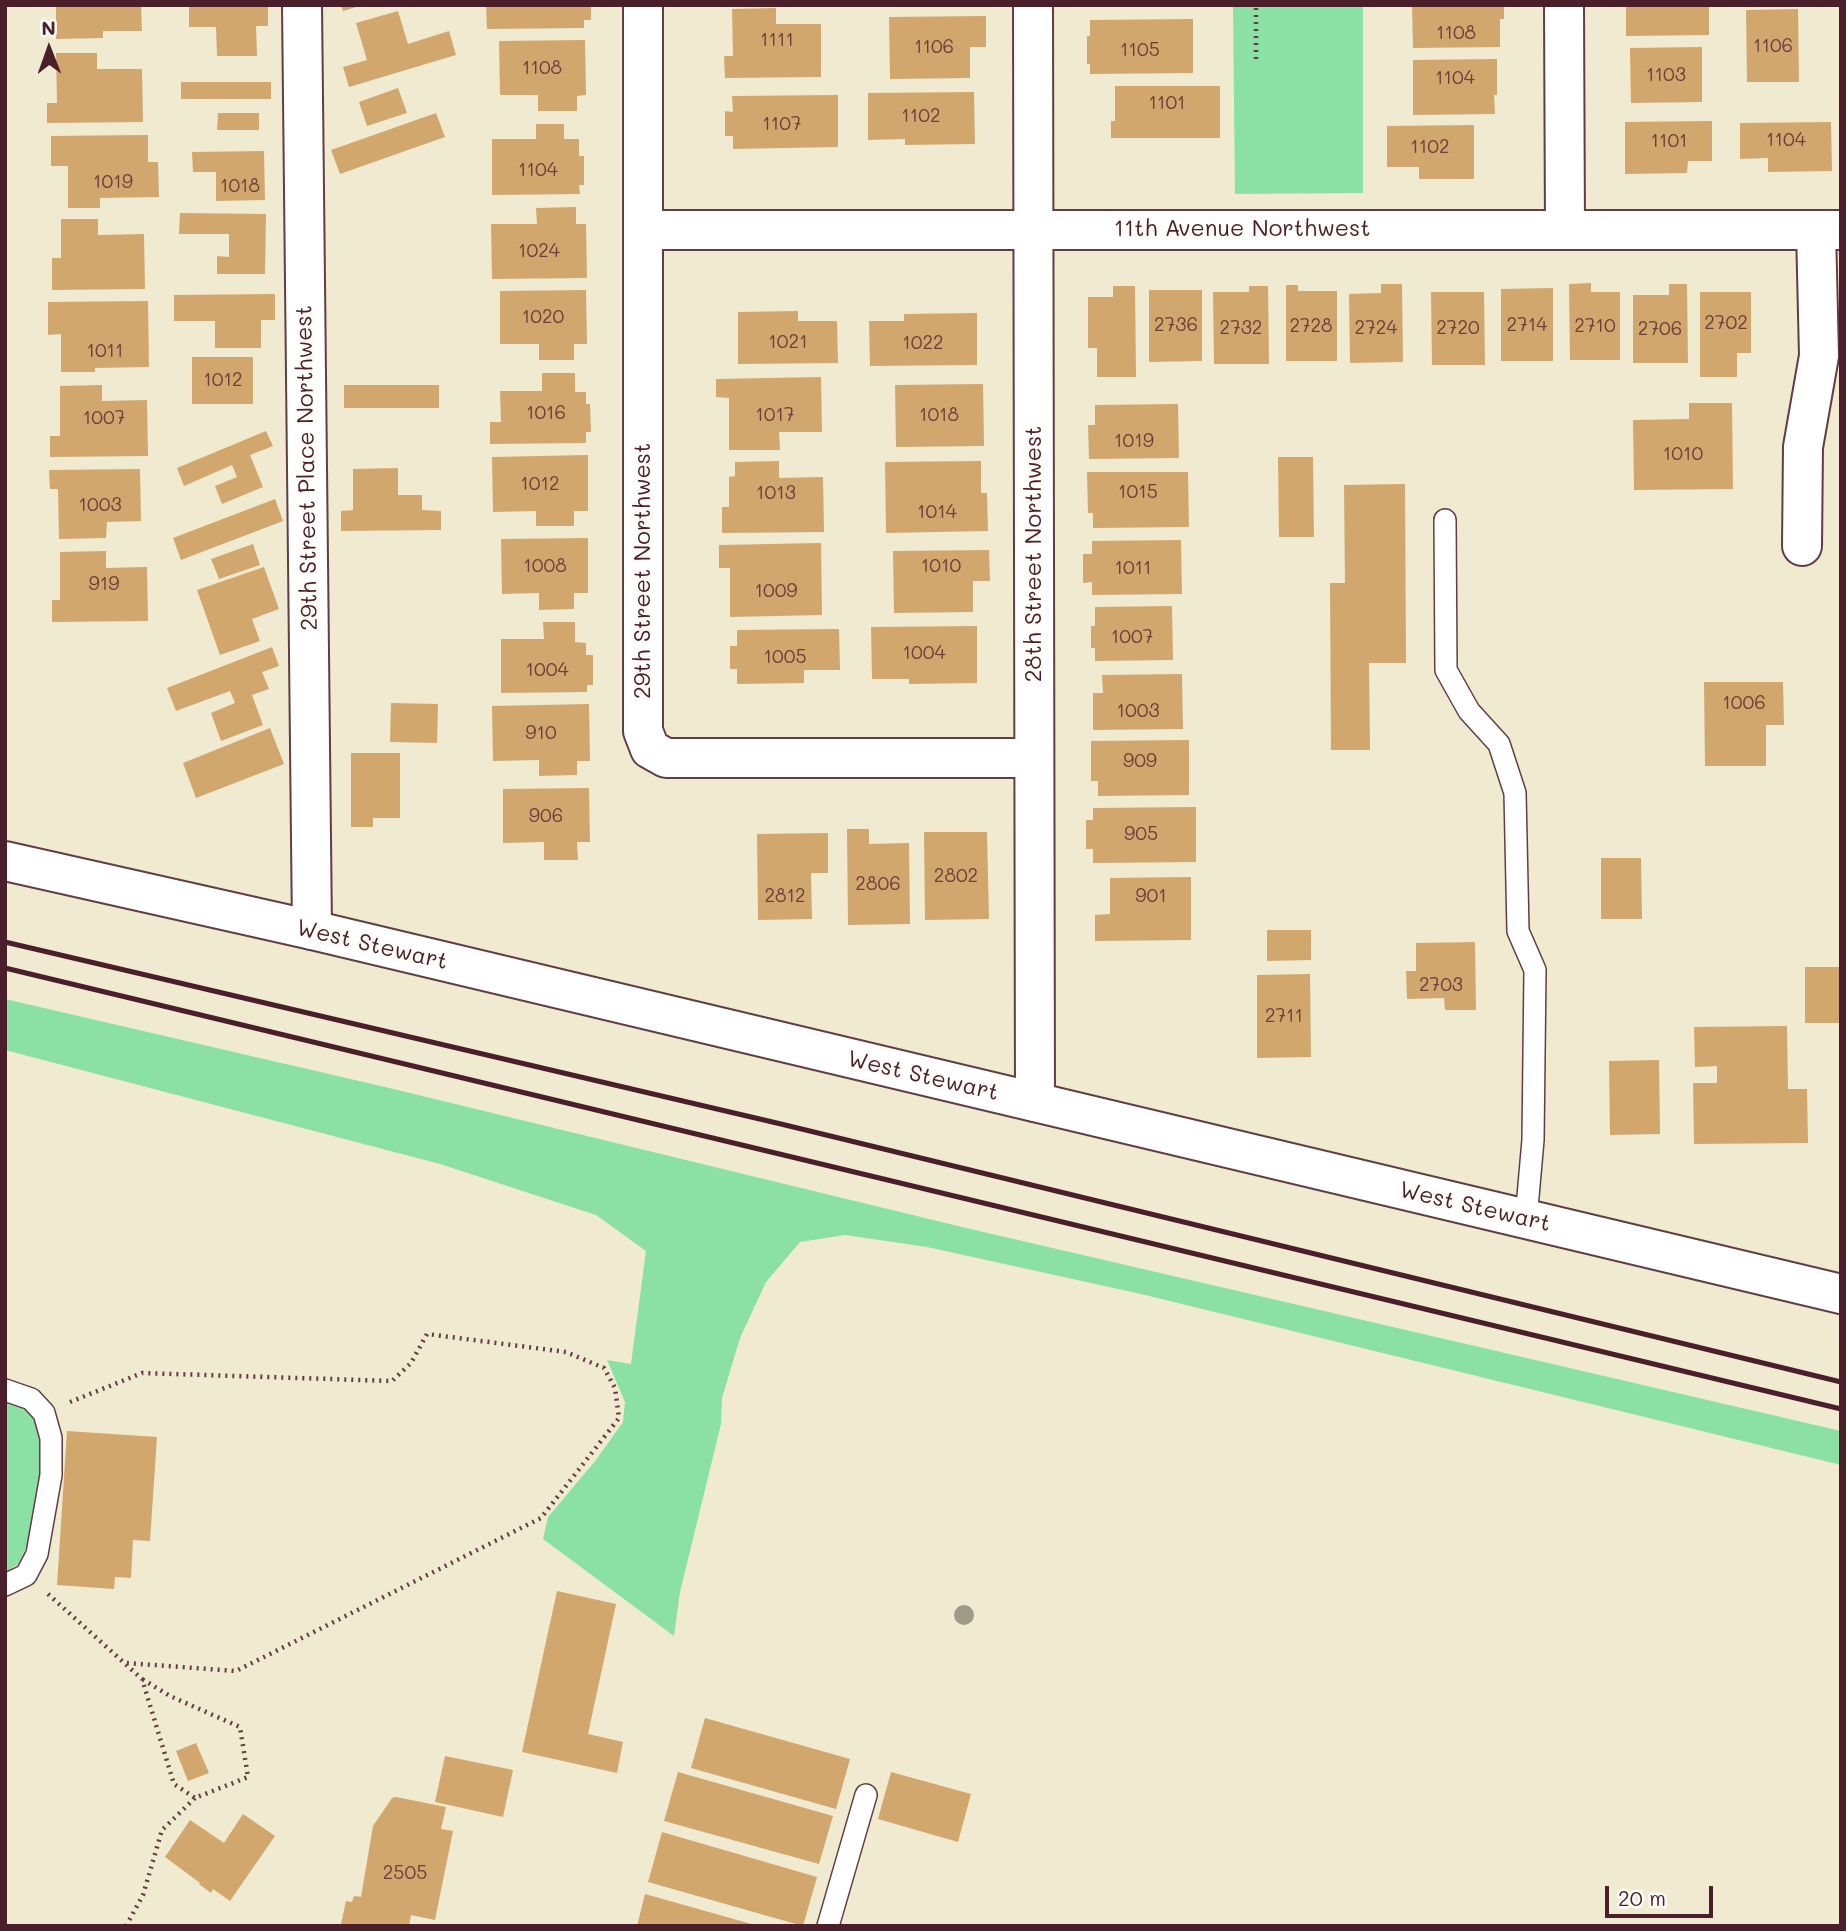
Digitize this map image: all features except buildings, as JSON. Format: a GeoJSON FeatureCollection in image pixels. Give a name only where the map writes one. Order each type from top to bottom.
{"type":"FeatureCollection","features":[{"type":"Feature","properties":{"kind":"street","name":"29th Street Place Northwest"},"geometry":{"type":"LineString","coordinates":[[302,5],[312,930]]}},
{"type":"Feature","properties":{"kind":"street","name":"29th Street Northwest"},"geometry":{"type":"LineString","coordinates":[[643,5],[643,731],[650,749],[666,758],[1034,758]]}},
{"type":"Feature","properties":{"kind":"street","name":"28th Street Northwest"},"geometry":{"type":"LineString","coordinates":[[1033,5],[1035,1102]]}},
{"type":"Feature","properties":{"kind":"street"},"geometry":{"type":"LineString","coordinates":[[1564,5],[1565,230]]}},
{"type":"Feature","properties":{"kind":"street","name":"11th Avenue Northwest"},"geometry":{"type":"LineString","coordinates":[[643,230],[1828,230]]}},
{"type":"Feature","properties":{"kind":"street"},"geometry":{"type":"LineString","coordinates":[[1802,546],[1803,447],[1819,356],[1828,230]]}},
{"type":"Feature","properties":{"kind":"street","name":"West Stewart"},"geometry":{"type":"LineString","coordinates":[[5,861],[312,930],[1841,1294]]}},
{"type":"Feature","properties":{"kind":"lane"},"geometry":{"type":"LineString","coordinates":[[1445,520],[1446,670],[1469,711],[1499,744],[1515,793],[1518,931],[1535,970],[1533,1140],[1526,1219]]}},
{"type":"Feature","properties":{"kind":"lane"},"geometry":{"type":"LineString","coordinates":[[5,1390],[31,1399],[44,1413],[51,1438],[51,1475],[37,1554],[26,1575],[5,1585]]}},
{"type":"Feature","properties":{"kind":"lane"},"geometry":{"type":"LineString","coordinates":[[828,1926],[866,1794]]}},
{"type":"Feature","properties":{"kind":"path"},"geometry":{"type":"LineString","coordinates":[[1256,5],[1256,60]]}},
{"type":"Feature","properties":{"kind":"path"},"geometry":{"type":"LineString","coordinates":[[44,1413],[142,1373],[392,1381],[411,1363],[427,1334],[566,1352],[604,1368],[615,1388],[619,1418],[541,1518],[236,1671],[126,1663]]}},
{"type":"Feature","properties":{"kind":"path"},"geometry":{"type":"LineString","coordinates":[[26,1575],[142,1679],[170,1696],[240,1727],[248,1777],[195,1798],[162,1830],[143,1895],[126,1926]]}},
{"type":"Feature","properties":{"kind":"path"},"geometry":{"type":"LineString","coordinates":[[142,1679],[174,1784],[195,1798]]}},
{"type":"Feature","properties":{"kind":"green space"},"geometry":{"type":"Polygon","coordinates":[[[1233,5],[1363,5],[1363,193],[1235,194],[1233,5]]]}},
{"type":"Feature","properties":{"kind":"green space"},"geometry":{"type":"Polygon","coordinates":[[[5,999],[385,1087],[962,1227],[1841,1431],[1841,1465],[1141,1294],[927,1247],[845,1235],[800,1242],[766,1282],[740,1338],[722,1398],[721,1424],[680,1592],[674,1636],[543,1539],[548,1517],[596,1460],[623,1422],[625,1402],[607,1360],[631,1364],[646,1251],[596,1215],[440,1164],[5,1050],[5,999]]]}},
{"type":"Feature","properties":{"kind":"green space"},"geometry":{"type":"Polygon","coordinates":[[[5,1399],[28,1408],[35,1419],[44,1438],[44,1470],[31,1538],[18,1564],[5,1572],[5,1399]]]}},
{"type":"Feature","properties":{"kind":"railway"},"geometry":{"type":"LineString","coordinates":[[5,942],[781,1124],[1841,1382]]}},
{"type":"Feature","properties":{"kind":"railway"},"geometry":{"type":"LineString","coordinates":[[5,968],[1841,1409]]}}]}
